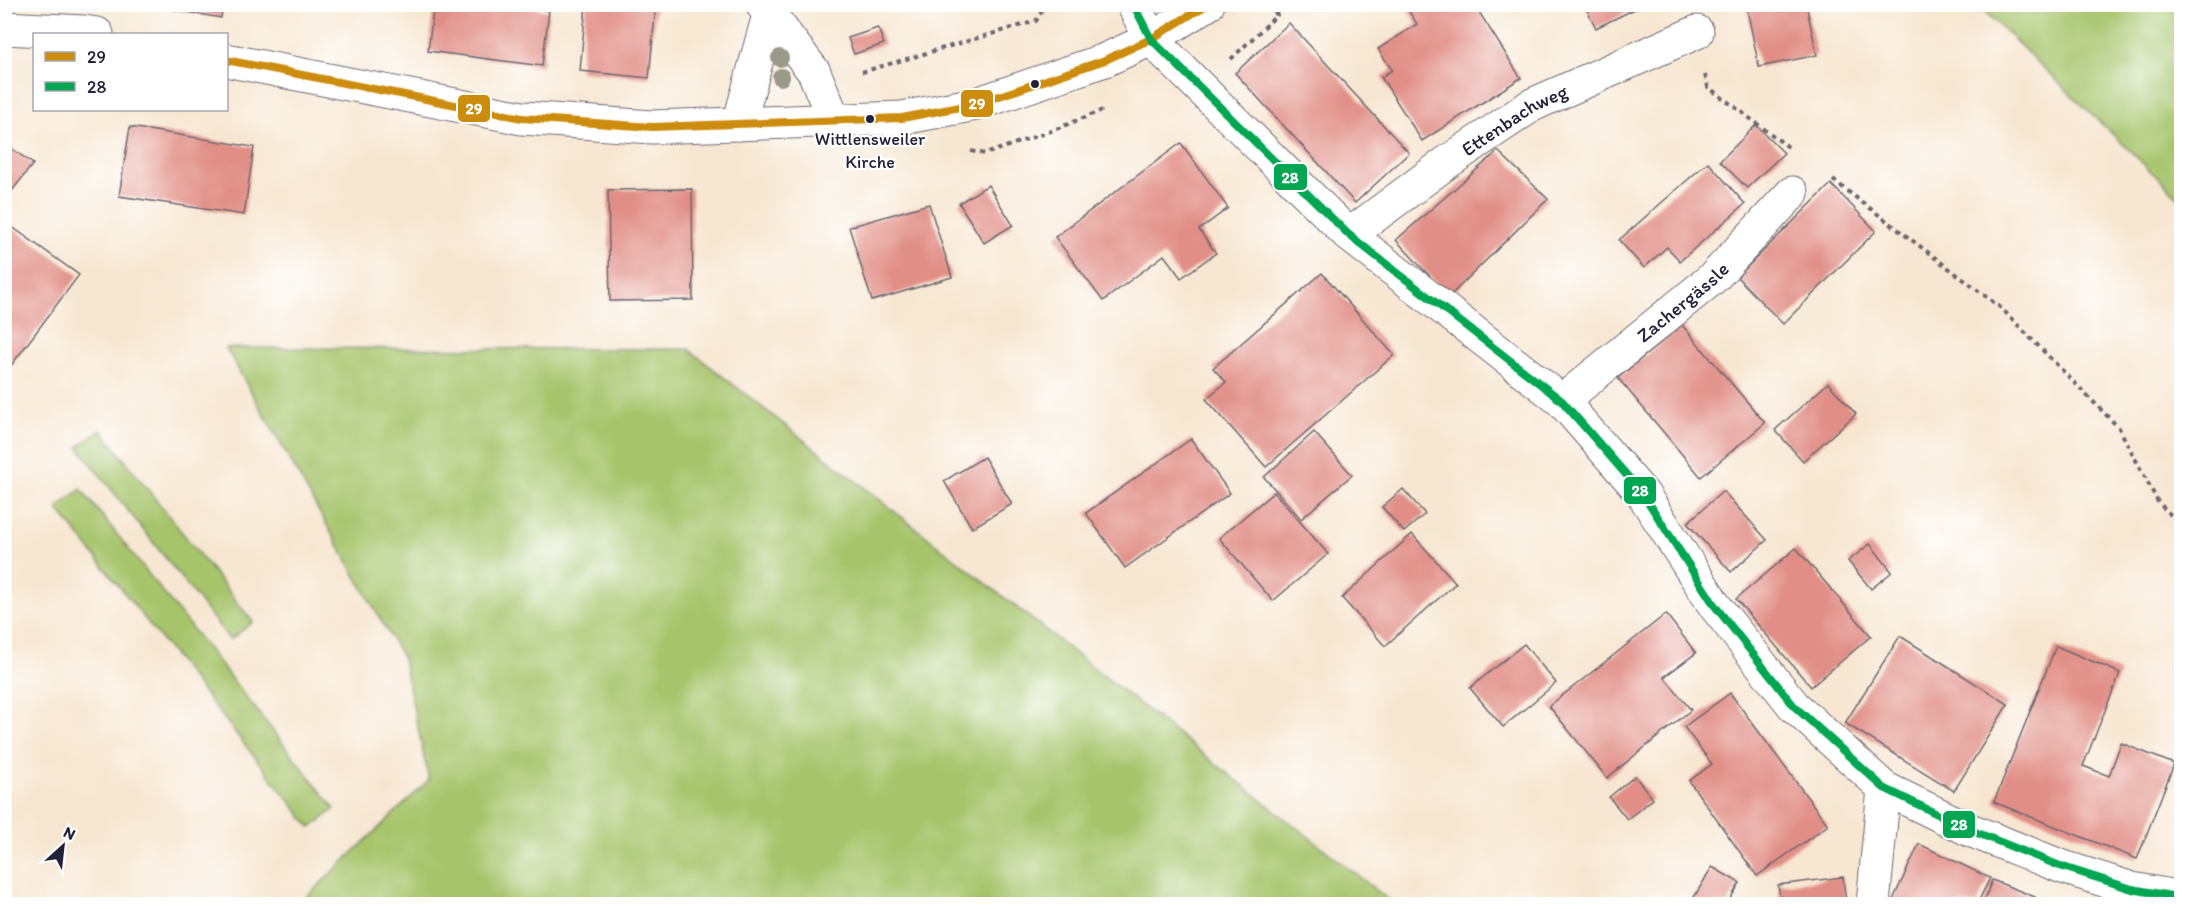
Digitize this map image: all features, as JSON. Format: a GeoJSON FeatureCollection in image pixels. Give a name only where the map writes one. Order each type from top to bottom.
{"type":"FeatureCollection","features":[{"type":"Feature","properties":{"kind":"street"},"geometry":{"type":"LineString","coordinates":[[1133,4],[1151,39],[1349,234],[1562,401],[1643,494],[1715,606],[1794,706],[1884,788],[1970,830],[2060,866],[2132,889],[2181,898]]}},
{"type":"Feature","properties":{"kind":"street"},"geometry":{"type":"LineString","coordinates":[[228,60],[522,117],[652,127],[902,117],[976,104],[1105,60],[1151,39],[1208,4]]}},
{"type":"Feature","properties":{"kind":"street"},"geometry":{"type":"LineString","coordinates":[[766,10],[814,72],[834,120]]}},
{"type":"Feature","properties":{"kind":"street"},"geometry":{"type":"LineString","coordinates":[[739,124],[766,10]]}},
{"type":"Feature","properties":{"kind":"street"},"geometry":{"type":"LineString","coordinates":[[4,28],[90,33]]}},
{"type":"Feature","properties":{"kind":"street","name":"Ettenbachweg"},"geometry":{"type":"LineString","coordinates":[[1349,234],[1446,163],[1532,105],[1697,32]]}},
{"type":"Feature","properties":{"kind":"street","name":"Zachergässle"},"geometry":{"type":"LineString","coordinates":[[1562,401],[1714,278],[1792,193]]}},
{"type":"Feature","properties":{"kind":"street"},"geometry":{"type":"LineString","coordinates":[[1872,904],[1884,788]]}},
{"type":"Feature","properties":{"kind":"path"},"geometry":{"type":"LineString","coordinates":[[861,72],[1036,21],[1046,4]]}},
{"type":"Feature","properties":{"kind":"path"},"geometry":{"type":"LineString","coordinates":[[1697,32],[1708,87],[1798,154]]}},
{"type":"Feature","properties":{"kind":"path"},"geometry":{"type":"LineString","coordinates":[[985,154],[1051,131],[1112,106]]}},
{"type":"Feature","properties":{"kind":"path"},"geometry":{"type":"LineString","coordinates":[[1831,178],[2001,308],[2119,428],[2158,502],[2181,527]]}},
{"type":"Feature","properties":{"kind":"green space"},"geometry":{"type":"Polygon","coordinates":[[[1978,5],[2181,5],[2181,200],[1978,5]]]}},
{"type":"Feature","properties":{"kind":"green space"},"geometry":{"type":"Polygon","coordinates":[[[226,348],[688,349],[1394,904],[299,904],[429,780],[403,659],[226,348]]]}},
{"type":"Feature","properties":{"kind":"green space"},"geometry":{"type":"Polygon","coordinates":[[[101,430],[253,622],[230,640],[78,447],[101,430]]]}},
{"type":"Feature","properties":{"kind":"green space"},"geometry":{"type":"Polygon","coordinates":[[[81,489],[335,809],[311,828],[57,508],[81,489]]]}},
{"type":"Feature","properties":{"kind":"building"},"geometry":{"type":"Polygon","coordinates":[[[142,4],[223,4],[221,18],[142,4]]]}},
{"type":"Feature","properties":{"kind":"building"},"geometry":{"type":"Polygon","coordinates":[[[434,4],[518,4],[549,11],[542,66],[428,51],[434,4]]]}},
{"type":"Feature","properties":{"kind":"building"},"geometry":{"type":"Polygon","coordinates":[[[586,4],[656,4],[649,78],[580,71],[586,4]]]}},
{"type":"Feature","properties":{"kind":"building"},"geometry":{"type":"Polygon","coordinates":[[[1404,4],[1474,4],[1521,78],[1422,141],[1381,77],[1392,70],[1378,49],[1417,24],[1404,4]]]}},
{"type":"Feature","properties":{"kind":"building"},"geometry":{"type":"Polygon","coordinates":[[[1584,4],[1645,4],[1596,28],[1584,4]]]}},
{"type":"Feature","properties":{"kind":"building"},"geometry":{"type":"Polygon","coordinates":[[[1746,4],[1806,4],[1817,55],[1759,67],[1746,4]]]}},
{"type":"Feature","properties":{"kind":"building"},"geometry":{"type":"Polygon","coordinates":[[[1289,23],[1409,153],[1355,203],[1235,73],[1289,23]]]}},
{"type":"Feature","properties":{"kind":"building"},"geometry":{"type":"Polygon","coordinates":[[[878,28],[884,44],[854,54],[848,38],[878,28]]]}},
{"type":"Feature","properties":{"kind":"building"},"geometry":{"type":"Polygon","coordinates":[[[1756,125],[1784,153],[1747,188],[1720,161],[1756,125]]]}},
{"type":"Feature","properties":{"kind":"building"},"geometry":{"type":"Polygon","coordinates":[[[130,127],[254,147],[244,215],[119,196],[130,127]]]}},
{"type":"Feature","properties":{"kind":"building"},"geometry":{"type":"Polygon","coordinates":[[[4,143],[33,164],[4,201],[4,143]]]}},
{"type":"Feature","properties":{"kind":"building"},"geometry":{"type":"Polygon","coordinates":[[[1181,143],[1228,208],[1199,230],[1216,253],[1181,278],[1164,255],[1103,301],[1055,237],[1181,143]]]}},
{"type":"Feature","properties":{"kind":"building"},"geometry":{"type":"Polygon","coordinates":[[[1498,151],[1548,199],[1449,297],[1396,240],[1498,151]]]}},
{"type":"Feature","properties":{"kind":"building"},"geometry":{"type":"Polygon","coordinates":[[[1708,162],[1745,204],[1680,261],[1667,247],[1644,268],[1619,240],[1708,162]]]}},
{"type":"Feature","properties":{"kind":"building"},"geometry":{"type":"Polygon","coordinates":[[[1831,184],[1876,231],[1783,324],[1737,277],[1831,184]]]}},
{"type":"Feature","properties":{"kind":"building"},"geometry":{"type":"Polygon","coordinates":[[[988,185],[1013,225],[984,243],[959,203],[988,185]]]}},
{"type":"Feature","properties":{"kind":"building"},"geometry":{"type":"Polygon","coordinates":[[[692,189],[693,300],[610,301],[608,190],[692,189]]]}},
{"type":"Feature","properties":{"kind":"building"},"geometry":{"type":"Polygon","coordinates":[[[929,204],[952,277],[872,301],[849,227],[929,204]]]}},
{"type":"Feature","properties":{"kind":"building"},"geometry":{"type":"Polygon","coordinates":[[[4,221],[79,275],[4,375],[4,221]]]}},
{"type":"Feature","properties":{"kind":"building"},"geometry":{"type":"Polygon","coordinates":[[[1322,273],[1394,355],[1266,467],[1206,399],[1226,382],[1213,368],[1322,273]]]}},
{"type":"Feature","properties":{"kind":"building"},"geometry":{"type":"Polygon","coordinates":[[[1682,325],[1765,423],[1701,477],[1618,378],[1682,325]]]}},
{"type":"Feature","properties":{"kind":"building"},"geometry":{"type":"Polygon","coordinates":[[[1828,383],[1856,414],[1803,461],[1775,430],[1828,383]]]}},
{"type":"Feature","properties":{"kind":"building"},"geometry":{"type":"Polygon","coordinates":[[[1314,432],[1352,475],[1301,519],[1264,477],[1314,432]]]}},
{"type":"Feature","properties":{"kind":"building"},"geometry":{"type":"Polygon","coordinates":[[[1191,439],[1230,493],[1125,568],[1086,513],[1191,439]]]}},
{"type":"Feature","properties":{"kind":"building"},"geometry":{"type":"Polygon","coordinates":[[[984,457],[1012,504],[972,528],[944,481],[984,457]]]}},
{"type":"Feature","properties":{"kind":"building"},"geometry":{"type":"Polygon","coordinates":[[[1403,489],[1425,514],[1404,532],[1382,507],[1403,489]]]}},
{"type":"Feature","properties":{"kind":"building"},"geometry":{"type":"Polygon","coordinates":[[[1723,491],[1767,540],[1731,572],[1687,523],[1723,491]]]}},
{"type":"Feature","properties":{"kind":"building"},"geometry":{"type":"Polygon","coordinates":[[[1274,492],[1328,554],[1273,601],[1219,538],[1274,492]]]}},
{"type":"Feature","properties":{"kind":"building"},"geometry":{"type":"Polygon","coordinates":[[[1412,534],[1456,583],[1385,646],[1342,598],[1412,534]]]}},
{"type":"Feature","properties":{"kind":"building"},"geometry":{"type":"Polygon","coordinates":[[[1870,544],[1892,572],[1871,589],[1848,561],[1870,544]]]}},
{"type":"Feature","properties":{"kind":"building"},"geometry":{"type":"Polygon","coordinates":[[[1796,548],[1871,636],[1811,687],[1736,599],[1796,548]]]}},
{"type":"Feature","properties":{"kind":"building"},"geometry":{"type":"Polygon","coordinates":[[[1666,614],[1696,653],[1664,677],[1691,710],[1607,778],[1549,706],[1666,614]]]}},
{"type":"Feature","properties":{"kind":"building"},"geometry":{"type":"Polygon","coordinates":[[[1900,636],[2008,704],[1954,791],[1845,723],[1900,636]]]}},
{"type":"Feature","properties":{"kind":"building"},"geometry":{"type":"Polygon","coordinates":[[[1524,644],[1556,683],[1503,727],[1470,688],[1524,644]]]}},
{"type":"Feature","properties":{"kind":"building"},"geometry":{"type":"Polygon","coordinates":[[[2056,646],[2120,673],[2083,766],[2109,776],[2121,743],[2174,764],[2137,859],[1994,802],[2056,646]]]}},
{"type":"Feature","properties":{"kind":"building"},"geometry":{"type":"Polygon","coordinates":[[[1730,693],[1828,825],[1757,876],[1689,781],[1712,764],[1684,727],[1730,693]]]}},
{"type":"Feature","properties":{"kind":"building"},"geometry":{"type":"Polygon","coordinates":[[[1635,776],[1653,799],[1627,819],[1609,797],[1635,776]]]}},
{"type":"Feature","properties":{"kind":"building"},"geometry":{"type":"Polygon","coordinates":[[[1919,844],[1990,878],[1977,904],[1891,904],[1919,844]]]}},
{"type":"Feature","properties":{"kind":"building"},"geometry":{"type":"Polygon","coordinates":[[[1712,867],[1740,883],[1727,904],[1690,904],[1712,867]]]}},
{"type":"Feature","properties":{"kind":"building"},"geometry":{"type":"Polygon","coordinates":[[[1843,877],[1846,904],[1781,904],[1778,885],[1843,877]]]}},
{"type":"Feature","properties":{"kind":"building"},"geometry":{"type":"Polygon","coordinates":[[[1992,880],[2035,897],[2032,904],[1983,904],[1992,880]]]}},
{"type":"Feature","properties":{"kind":"transit line","name":"28"},"geometry":{"type":"LineString","coordinates":[[1133,4],[1151,39],[1349,235],[1562,401],[1643,494],[1715,606],[1794,706],[1884,788],[1970,830],[2060,866],[2132,889],[2182,898]]}},
{"type":"Feature","properties":{"kind":"transit line","name":"29"},"geometry":{"type":"LineString","coordinates":[[228,60],[522,118],[652,127],[902,118],[976,104],[1105,60],[1151,39],[1208,4]]}},
{"type":"Feature","properties":{"kind":"place","name":"Wittlensweiler Kirche"},"geometry":{"type":"Point","coordinates":[870,119]}}]}
